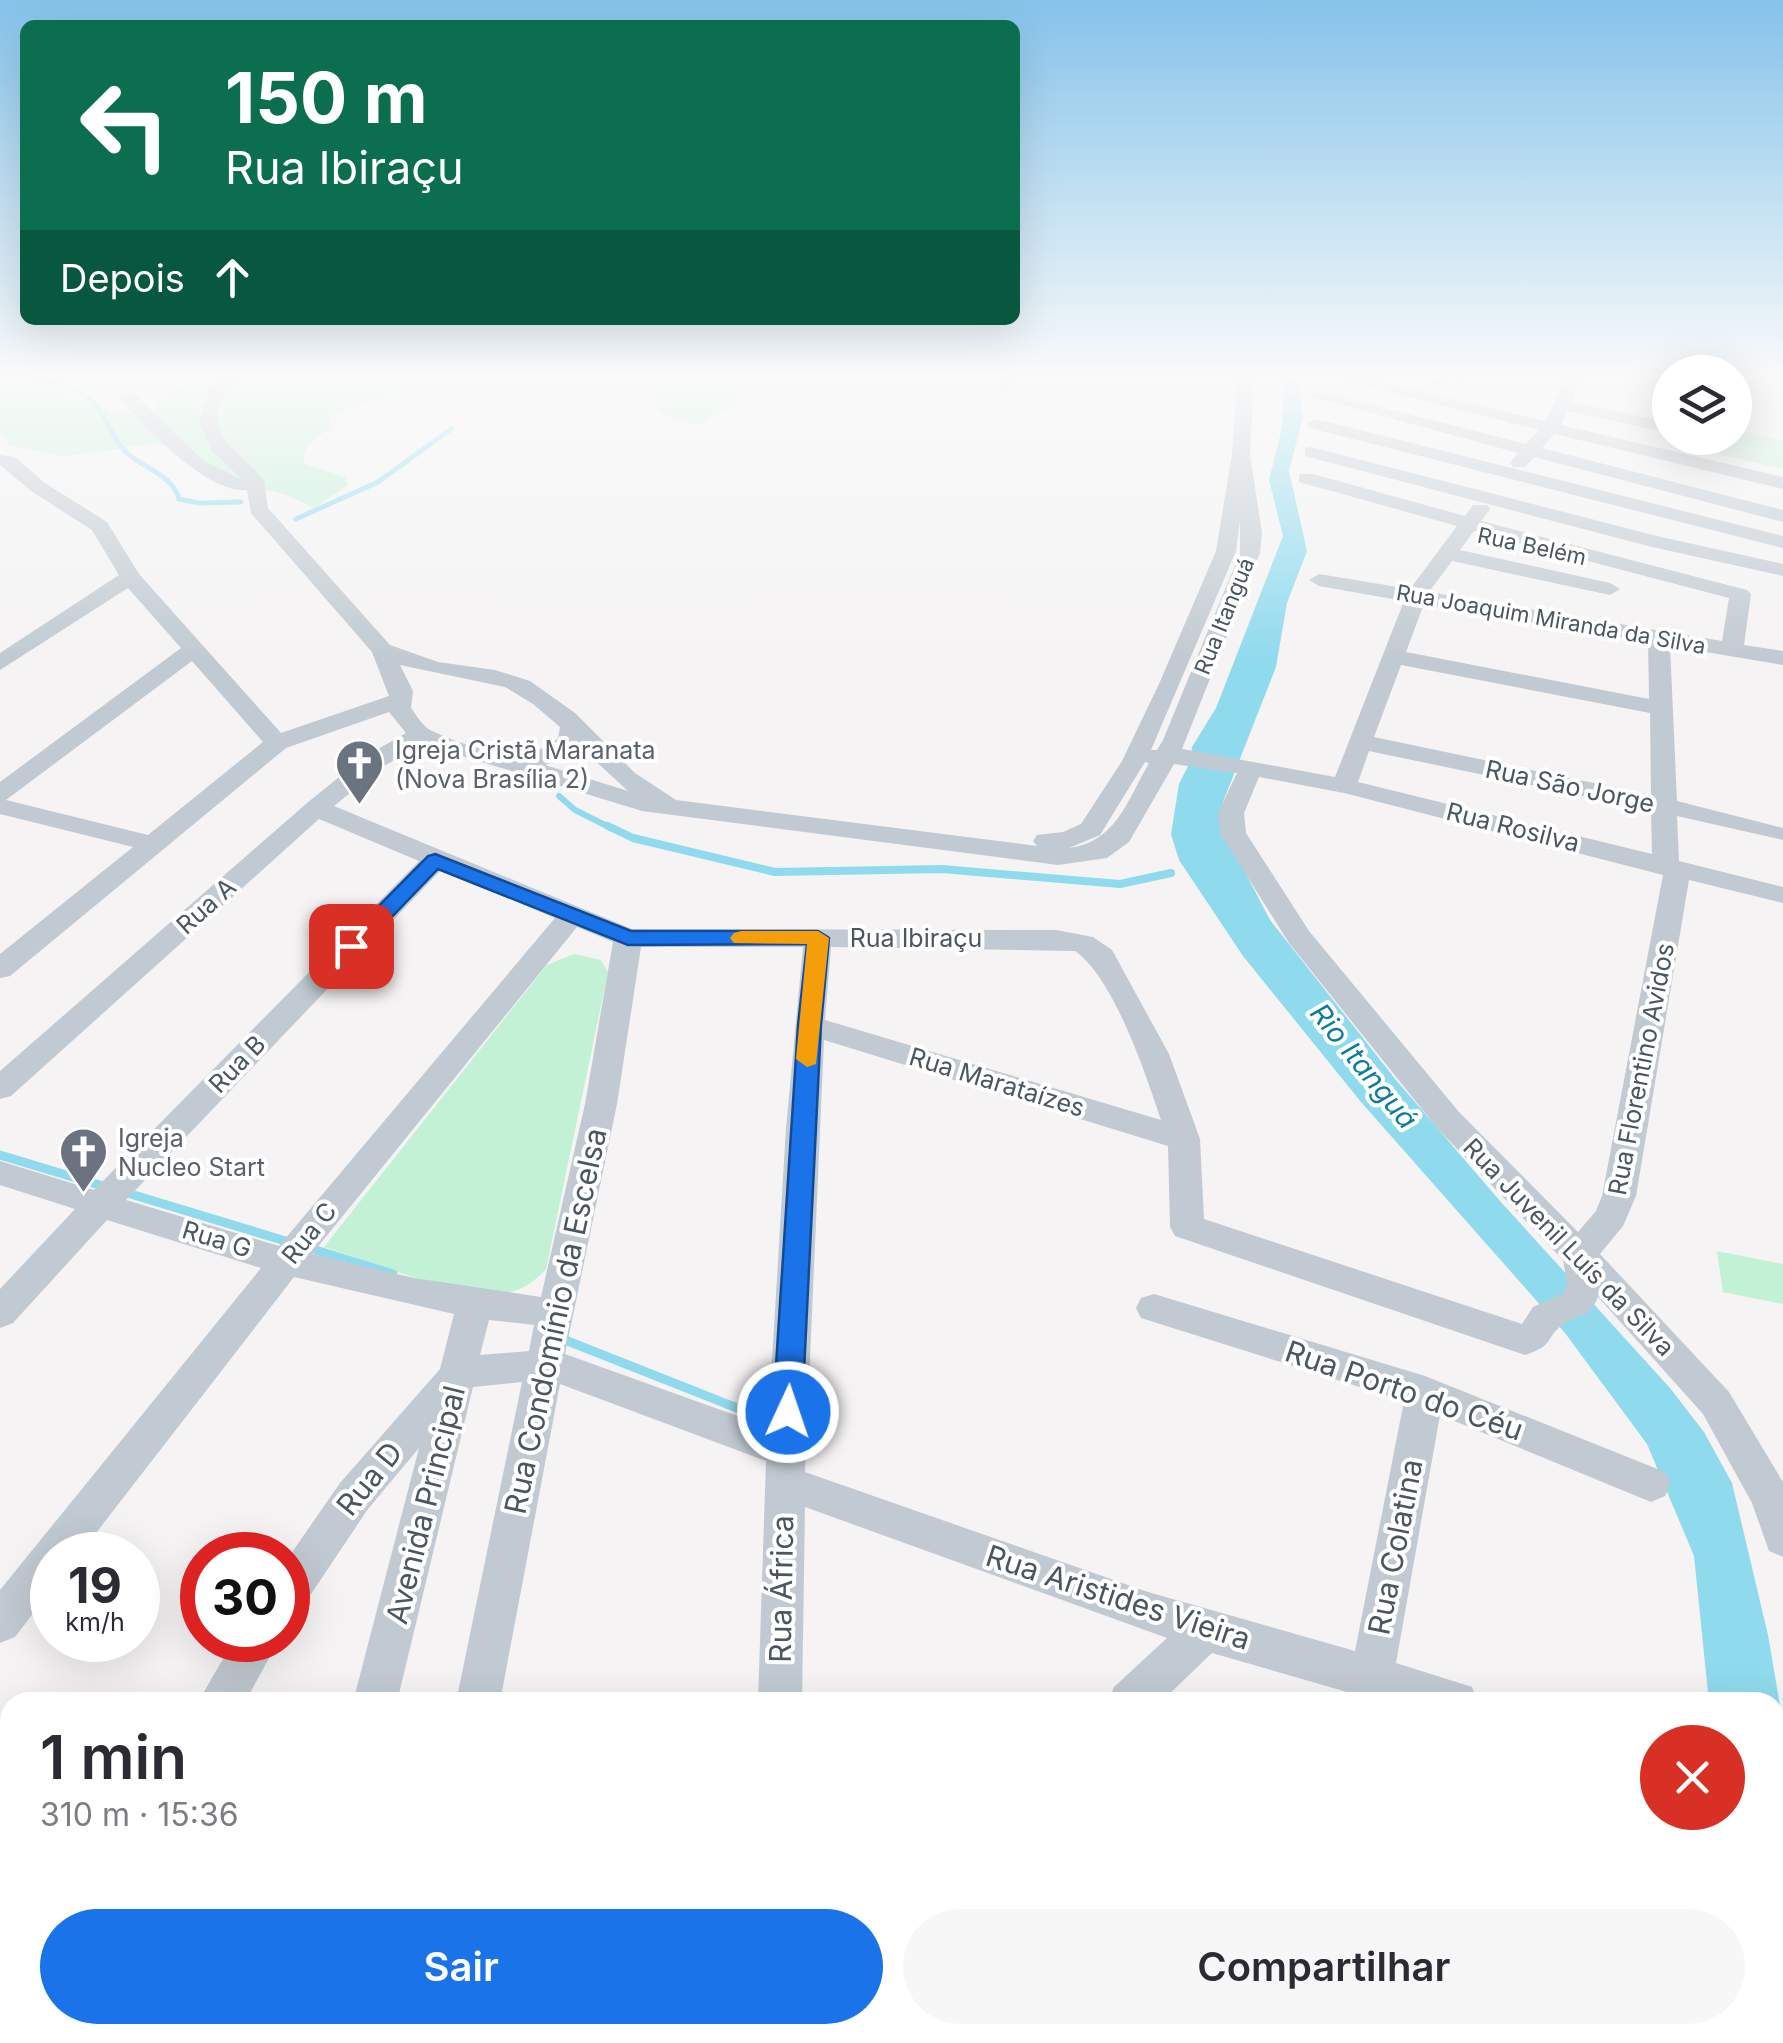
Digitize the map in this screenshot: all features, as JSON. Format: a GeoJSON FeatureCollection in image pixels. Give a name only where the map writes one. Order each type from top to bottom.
{"type":"FeatureCollection","features":[{"type":"Feature","properties":{"kind":"street"},"geometry":{"type":"LineString","coordinates":[[18,469],[38,487],[100,526],[130,577],[274,738]]}},
{"type":"Feature","properties":{"kind":"street"},"geometry":{"type":"LineString","coordinates":[[209,469],[257,493]]}},
{"type":"Feature","properties":{"kind":"street"},"geometry":{"type":"LineString","coordinates":[[240,469],[256,480],[254,500],[258,509],[382,650],[401,697],[398,709],[420,735]]}},
{"type":"Feature","properties":{"kind":"street","name":"Rua Itanguá"},"geometry":{"type":"LineString","coordinates":[[853,828],[1068,840],[1092,829],[1134,761],[1226,551],[1239,469]]}},
{"type":"Feature","properties":{"kind":"street","name":"Rua Itanguá"},"geometry":{"type":"LineString","coordinates":[[420,735],[622,799],[1058,857],[1086,855],[1107,847],[1120,836],[1178,755],[1250,553],[1252,534],[1243,469]]}},
{"type":"Feature","properties":{"kind":"street"},"geometry":{"type":"LineString","coordinates":[[1309,469],[1307,488],[1472,523],[1740,594],[1732,650]]}},
{"type":"Feature","properties":{"kind":"street"},"geometry":{"type":"LineString","coordinates":[[1377,469],[1783,570]]}},
{"type":"Feature","properties":{"kind":"street"},"geometry":{"type":"LineString","coordinates":[[1495,469],[1783,542]]}},
{"type":"Feature","properties":{"kind":"street"},"geometry":{"type":"LineString","coordinates":[[1344,786],[1416,596],[1444,553],[1513,469]]}},
{"type":"Feature","properties":{"kind":"street"},"geometry":{"type":"LineString","coordinates":[[1599,469],[1783,516]]}},
{"type":"Feature","properties":{"kind":"street"},"geometry":{"type":"LineString","coordinates":[[1725,469],[1783,483]]}},
{"type":"Feature","properties":{"kind":"street","name":"Rua Belém"},"geometry":{"type":"LineString","coordinates":[[1444,553],[1610,588]]}},
{"type":"Feature","properties":{"kind":"street"},"geometry":{"type":"LineString","coordinates":[[0,662],[130,577]]}},
{"type":"Feature","properties":{"kind":"street","name":"Rua Joaquim Miranda da Silva"},"geometry":{"type":"LineString","coordinates":[[1319,580],[1783,658]]}},
{"type":"Feature","properties":{"kind":"street","name":"Rua Florentino Avidos"},"geometry":{"type":"LineString","coordinates":[[1578,1255],[1612,1218],[1619,1196],[1672,870],[1662,806],[1659,638]]}},
{"type":"Feature","properties":{"kind":"street"},"geometry":{"type":"LineString","coordinates":[[0,794],[193,650]]}},
{"type":"Feature","properties":{"kind":"street","name":"Rua Itanguá"},"geometry":{"type":"LineString","coordinates":[[382,650],[451,672],[508,680],[567,718],[638,787],[682,808]]}},
{"type":"Feature","properties":{"kind":"street"},"geometry":{"type":"LineString","coordinates":[[1395,657],[1660,708]]}},
{"type":"Feature","properties":{"kind":"street"},"geometry":{"type":"LineString","coordinates":[[0,969],[274,738],[401,697],[422,678],[451,672]]}},
{"type":"Feature","properties":{"kind":"street"},"geometry":{"type":"LineString","coordinates":[[504,763],[536,760],[563,748],[574,729],[567,718]]}},
{"type":"Feature","properties":{"kind":"street","name":"Rua A"},"geometry":{"type":"LineString","coordinates":[[0,1088],[316,808],[373,762],[420,735]]}},
{"type":"Feature","properties":{"kind":"street","name":"Rua São Jorge"},"geometry":{"type":"LineString","coordinates":[[1362,742],[1777,834]]}},
{"type":"Feature","properties":{"kind":"street"},"geometry":{"type":"LineString","coordinates":[[1134,761],[1178,755]]}},
{"type":"Feature","properties":{"kind":"street","name":"Rua Rosilva"},"geometry":{"type":"LineString","coordinates":[[1178,755],[1344,786],[1783,895]]}},
{"type":"Feature","properties":{"kind":"street","name":"Rua Juvenil Luís da Silva"},"geometry":{"type":"LineString","coordinates":[[1246,765],[1231,814],[1233,833],[1298,936],[1448,1120],[1716,1402],[1771,1498],[1783,1538]]}},
{"type":"Feature","properties":{"kind":"street"},"geometry":{"type":"LineString","coordinates":[[0,806],[152,844]]}},
{"type":"Feature","properties":{"kind":"street"},"geometry":{"type":"LineString","coordinates":[[316,808],[628,938]]}},
{"type":"Feature","properties":{"kind":"street","name":"Rua B"},"geometry":{"type":"LineString","coordinates":[[0,1313],[100,1204],[435,860]]}},
{"type":"Feature","properties":{"kind":"street","name":"Rua C"},"geometry":{"type":"LineString","coordinates":[[72,1532],[286,1260],[570,916]]}},
{"type":"Feature","properties":{"kind":"street","name":"Rua Ibiraçu"},"geometry":{"type":"LineString","coordinates":[[628,938],[1083,943],[1102,956],[1154,1054],[1184,1139]]}},
{"type":"Feature","properties":{"kind":"street","name":"Rua Condomínio da Escelsa"},"geometry":{"type":"LineString","coordinates":[[480,1692],[601,1104],[628,938]]}},
{"type":"Feature","properties":{"kind":"street","name":"Rua África"},"geometry":{"type":"LineString","coordinates":[[780,1692],[785,1466],[809,1025],[818,938]]}},
{"type":"Feature","properties":{"kind":"street","name":"Rua Marataízes"},"geometry":{"type":"LineString","coordinates":[[809,1025],[1184,1139]]}},
{"type":"Feature","properties":{"kind":"street"},"geometry":{"type":"LineString","coordinates":[[1184,1139],[1187,1227],[1550,1320],[1584,1283],[1578,1255]]}},
{"type":"Feature","properties":{"kind":"street","name":"Rua G"},"geometry":{"type":"LineString","coordinates":[[0,1173],[286,1260],[474,1306],[555,1313]]}},
{"type":"Feature","properties":{"kind":"street","name":"Avenida Principal"},"geometry":{"type":"LineString","coordinates":[[378,1692],[474,1306]]}},
{"type":"Feature","properties":{"kind":"street","name":"Rua Porto do Céu"},"geometry":{"type":"LineString","coordinates":[[1154,1308],[1425,1392],[1651,1484]]}},
{"type":"Feature","properties":{"kind":"street"},"geometry":{"type":"LineString","coordinates":[[460,1372],[547,1365]]}},
{"type":"Feature","properties":{"kind":"street","name":"Rua Aristides Vieira"},"geometry":{"type":"LineString","coordinates":[[547,1365],[572,1370],[1044,1577],[1369,1689]]}},
{"type":"Feature","properties":{"kind":"street","name":"Rua D"},"geometry":{"type":"LineString","coordinates":[[310,1560],[354,1496],[460,1372]]}},
{"type":"Feature","properties":{"kind":"street","name":"Rua Colatina"},"geometry":{"type":"LineString","coordinates":[[1369,1689],[1425,1392]]}},
{"type":"Feature","properties":{"kind":"street","name":"Rua C"},"geometry":{"type":"LineString","coordinates":[[0,1624],[30,1586]]}},
{"type":"Feature","properties":{"kind":"street"},"geometry":{"type":"LineString","coordinates":[[1141,1692],[1206,1630]]}},
{"type":"Feature","properties":{"kind":"street"},"geometry":{"type":"LineString","coordinates":[[226,1692],[245,1662]]}},
{"type":"Feature","properties":{"kind":"green space"},"geometry":{"type":"Polygon","coordinates":[[[213,469],[321,469],[345,477],[348,485],[314,508],[287,495],[237,483],[213,469]]]}},
{"type":"Feature","properties":{"kind":"green space"},"geometry":{"type":"Polygon","coordinates":[[[574,954],[601,960],[608,972],[546,1269],[514,1291],[472,1291],[419,1279],[324,1247],[547,965],[574,954]]]}},
{"type":"Feature","properties":{"kind":"green space"},"geometry":{"type":"Polygon","coordinates":[[[1717,1251],[1783,1264],[1783,1304],[1723,1292],[1717,1251]]]}},
{"type":"Feature","properties":{"kind":"water","name":"Rio Itanguá"},"geometry":{"type":"Polygon","coordinates":[[[1272,469],[1289,469],[1307,551],[1287,603],[1276,667],[1223,802],[1221,826],[1270,920],[1396,1080],[1670,1388],[1704,1432],[1732,1483],[1778,1692],[1708,1692],[1694,1556],[1647,1444],[1565,1333],[1361,1102],[1243,956],[1179,860],[1171,834],[1179,784],[1190,762],[1192,747],[1216,708],[1283,536],[1269,480],[1272,469]]]}},
{"type":"Feature","properties":{"kind":"waterway"},"geometry":{"type":"LineString","coordinates":[[150,469],[170,484],[179,499],[199,503],[241,502]]}},
{"type":"Feature","properties":{"kind":"waterway"},"geometry":{"type":"LineString","coordinates":[[296,519],[378,482],[395,469]]}},
{"type":"Feature","properties":{"kind":"waterway"},"geometry":{"type":"LineString","coordinates":[[559,796],[575,810],[613,829]]}},
{"type":"Feature","properties":{"kind":"waterway"},"geometry":{"type":"LineString","coordinates":[[608,826],[633,838],[775,872],[942,869],[1120,884],[1171,873]]}},
{"type":"Feature","properties":{"kind":"waterway"},"geometry":{"type":"LineString","coordinates":[[0,1155],[106,1187]]}},
{"type":"Feature","properties":{"kind":"waterway"},"geometry":{"type":"LineString","coordinates":[[124,1192],[292,1243]]}},
{"type":"Feature","properties":{"kind":"waterway"},"geometry":{"type":"LineString","coordinates":[[306,1247],[393,1274]]}},
{"type":"Feature","properties":{"kind":"waterway"},"geometry":{"type":"LineString","coordinates":[[560,1338],[775,1423]]}},
{"type":"Feature","properties":{"kind":"slow traffic"},"geometry":{"type":"LineString","coordinates":[[741,938],[818,938],[807,1059]]}},
{"type":"Feature","properties":{"kind":"place","name":"Igreja Cristã Maranata (Nova Brasília 2)"},"geometry":{"type":"Point","coordinates":[360,806]}},
{"type":"Feature","properties":{"kind":"place","name":"Igreja Nucleo Start"},"geometry":{"type":"Point","coordinates":[83,1194]}},
{"type":"Feature","properties":{"kind":"route"},"geometry":{"type":"LineString","coordinates":[[351,946],[435,860],[628,938],[818,938],[809,1025],[788,1412]]}}]}
